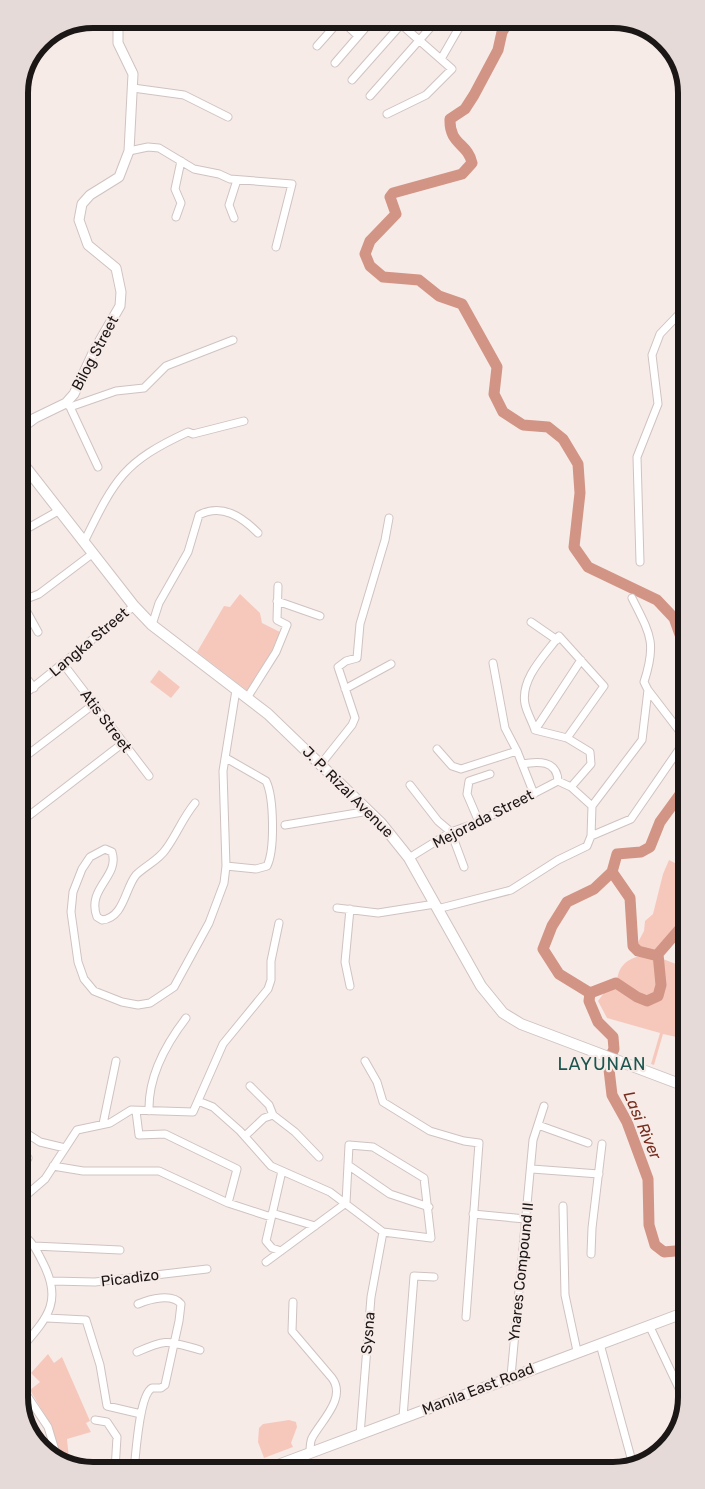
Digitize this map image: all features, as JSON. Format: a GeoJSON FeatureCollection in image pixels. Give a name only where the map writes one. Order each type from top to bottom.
{"type":"FeatureCollection","features":[{"type":"Feature","properties":{"kind":"main road","name":"J. P. Rizal Avenue"},"geometry":{"type":"LineString","coordinates":[[28,471],[60,510],[92,554],[152,625],[268,714],[369,811],[409,858],[480,986],[503,1013],[521,1024],[678,1083]]}},
{"type":"Feature","properties":{"kind":"main road","name":"Manila East Road"},"geometry":{"type":"LineString","coordinates":[[288,1461],[577,1351],[678,1315]]}},
{"type":"Feature","properties":{"kind":"street","name":"Bilog Street"},"geometry":{"type":"LineString","coordinates":[[28,424],[35,418],[68,405],[94,351],[120,306],[121,292],[116,268],[88,245],[79,220],[82,204],[90,195],[119,177],[129,151],[133,74],[118,42],[118,28]]}},
{"type":"Feature","properties":{"kind":"street"},"geometry":{"type":"LineString","coordinates":[[317,46],[332,28]]}},
{"type":"Feature","properties":{"kind":"street"},"geometry":{"type":"LineString","coordinates":[[350,28],[358,36]]}},
{"type":"Feature","properties":{"kind":"street"},"geometry":{"type":"LineString","coordinates":[[335,63],[365,28]]}},
{"type":"Feature","properties":{"kind":"street"},"geometry":{"type":"LineString","coordinates":[[352,80],[395,28]]}},
{"type":"Feature","properties":{"kind":"street"},"geometry":{"type":"LineString","coordinates":[[387,114],[426,95],[452,69],[408,28]]}},
{"type":"Feature","properties":{"kind":"street"},"geometry":{"type":"LineString","coordinates":[[370,96],[430,28]]}},
{"type":"Feature","properties":{"kind":"street"},"geometry":{"type":"LineString","coordinates":[[440,59],[459,28]]}},
{"type":"Feature","properties":{"kind":"street"},"geometry":{"type":"LineString","coordinates":[[133,88],[184,95],[228,117]]}},
{"type":"Feature","properties":{"kind":"street"},"geometry":{"type":"LineString","coordinates":[[129,151],[148,147],[159,148],[194,169],[237,180],[292,184],[276,247]]}},
{"type":"Feature","properties":{"kind":"street"},"geometry":{"type":"LineString","coordinates":[[176,217],[181,202],[175,189],[181,161]]}},
{"type":"Feature","properties":{"kind":"street"},"geometry":{"type":"LineString","coordinates":[[234,218],[229,205],[237,180]]}},
{"type":"Feature","properties":{"kind":"street"},"geometry":{"type":"LineString","coordinates":[[640,562],[637,457],[658,404],[652,355],[660,334],[678,315]]}},
{"type":"Feature","properties":{"kind":"street"},"geometry":{"type":"LineString","coordinates":[[98,467],[68,405],[116,391],[144,388],[166,366],[233,340]]}},
{"type":"Feature","properties":{"kind":"street"},"geometry":{"type":"LineString","coordinates":[[84,542],[122,473],[140,457],[188,432],[194,434],[244,421]]}},
{"type":"Feature","properties":{"kind":"street"},"geometry":{"type":"LineString","coordinates":[[28,528],[60,510]]}},
{"type":"Feature","properties":{"kind":"street"},"geometry":{"type":"LineString","coordinates":[[152,625],[159,604],[188,552],[199,515],[214,510],[235,514],[258,533]]}},
{"type":"Feature","properties":{"kind":"street"},"geometry":{"type":"LineString","coordinates":[[321,764],[352,725],[355,718],[338,667],[357,658],[360,624],[385,540],[389,518]]}},
{"type":"Feature","properties":{"kind":"street"},"geometry":{"type":"LineString","coordinates":[[28,598],[39,594],[92,554]]}},
{"type":"Feature","properties":{"kind":"street"},"geometry":{"type":"LineString","coordinates":[[247,698],[276,652],[287,625],[276,620],[278,586]]}},
{"type":"Feature","properties":{"kind":"street"},"geometry":{"type":"LineString","coordinates":[[632,598],[651,636],[652,652],[644,682],[678,729]]}},
{"type":"Feature","properties":{"kind":"street"},"geometry":{"type":"LineString","coordinates":[[277,601],[320,616]]}},
{"type":"Feature","properties":{"kind":"street","name":"Langka Street"},"geometry":{"type":"LineString","coordinates":[[28,692],[64,665],[134,606]]}},
{"type":"Feature","properties":{"kind":"street"},"geometry":{"type":"LineString","coordinates":[[28,614],[38,632]]}},
{"type":"Feature","properties":{"kind":"street"},"geometry":{"type":"LineString","coordinates":[[531,622],[556,640]]}},
{"type":"Feature","properties":{"kind":"street"},"geometry":{"type":"LineString","coordinates":[[535,730],[525,703],[526,687],[529,677],[559,636],[604,686],[567,738]]}},
{"type":"Feature","properties":{"kind":"street"},"geometry":{"type":"LineString","coordinates":[[535,730],[581,660]]}},
{"type":"Feature","properties":{"kind":"street"},"geometry":{"type":"LineString","coordinates":[[493,663],[505,728],[517,751],[534,794]]}},
{"type":"Feature","properties":{"kind":"street"},"geometry":{"type":"LineString","coordinates":[[345,689],[391,664]]}},
{"type":"Feature","properties":{"kind":"street","name":"Atis Street"},"geometry":{"type":"LineString","coordinates":[[64,665],[148,776]]}},
{"type":"Feature","properties":{"kind":"street"},"geometry":{"type":"LineString","coordinates":[[28,680],[34,688]]}},
{"type":"Feature","properties":{"kind":"street"},"geometry":{"type":"LineString","coordinates":[[194,802],[180,822],[166,850],[136,876],[119,910],[113,916],[102,920],[97,917],[94,909],[97,891],[113,867],[112,852],[105,849],[98,851],[90,857],[82,869],[73,892],[71,912],[78,962],[84,979],[94,991],[122,1002],[138,1005],[159,999],[174,987],[208,924],[224,883],[226,866],[223,771],[236,690]]}},
{"type":"Feature","properties":{"kind":"street"},"geometry":{"type":"LineString","coordinates":[[337,908],[378,913],[436,906],[511,890],[558,860],[587,846],[591,836],[592,806],[642,740],[648,690]]}},
{"type":"Feature","properties":{"kind":"street"},"geometry":{"type":"LineString","coordinates":[[28,754],[94,704]]}},
{"type":"Feature","properties":{"kind":"street"},"geometry":{"type":"LineString","coordinates":[[535,730],[567,738],[590,752],[591,764],[571,788]]}},
{"type":"Feature","properties":{"kind":"street"},"geometry":{"type":"LineString","coordinates":[[28,816],[123,743]]}},
{"type":"Feature","properties":{"kind":"street"},"geometry":{"type":"LineString","coordinates":[[437,749],[452,766],[461,769],[517,751]]}},
{"type":"Feature","properties":{"kind":"street"},"geometry":{"type":"LineString","coordinates":[[591,836],[631,819],[678,751]]}},
{"type":"Feature","properties":{"kind":"street"},"geometry":{"type":"LineString","coordinates":[[226,758],[266,781],[270,792],[272,826],[267,866],[256,869],[226,866]]}},
{"type":"Feature","properties":{"kind":"street"},"geometry":{"type":"LineString","coordinates":[[522,764],[541,762],[550,764],[556,771],[558,781],[571,788],[592,806]]}},
{"type":"Feature","properties":{"kind":"street"},"geometry":{"type":"LineString","coordinates":[[480,822],[467,794],[469,781],[490,774]]}},
{"type":"Feature","properties":{"kind":"street","name":"Mejorada Street"},"geometry":{"type":"LineString","coordinates":[[409,858],[451,832],[480,822],[558,781]]}},
{"type":"Feature","properties":{"kind":"street"},"geometry":{"type":"LineString","coordinates":[[410,785],[438,821],[451,832],[464,867]]}},
{"type":"Feature","properties":{"kind":"street"},"geometry":{"type":"LineString","coordinates":[[286,825],[369,811]]}},
{"type":"Feature","properties":{"kind":"street"},"geometry":{"type":"LineString","coordinates":[[350,909],[346,957],[350,986]]}},
{"type":"Feature","properties":{"kind":"street"},"geometry":{"type":"LineString","coordinates":[[28,1189],[45,1179],[77,1130],[103,1124],[131,1110],[193,1112],[223,1044],[268,989],[271,980],[272,961],[279,922]]}},
{"type":"Feature","properties":{"kind":"street"},"geometry":{"type":"LineString","coordinates":[[149,1111],[149,1097],[160,1058],[186,1018]]}},
{"type":"Feature","properties":{"kind":"street"},"geometry":{"type":"LineString","coordinates":[[103,1124],[116,1061]]}},
{"type":"Feature","properties":{"kind":"street"},"geometry":{"type":"LineString","coordinates":[[365,1061],[377,1082],[383,1102],[430,1130],[464,1141],[479,1143],[466,1317]]}},
{"type":"Feature","properties":{"kind":"street"},"geometry":{"type":"LineString","coordinates":[[250,1086],[269,1106],[273,1115],[295,1132],[319,1157]]}},
{"type":"Feature","properties":{"kind":"street"},"geometry":{"type":"LineString","coordinates":[[198,1101],[213,1107],[245,1136],[272,1166],[330,1192],[383,1232],[431,1238],[424,1178],[373,1147],[349,1145],[346,1203]]}},
{"type":"Feature","properties":{"kind":"street","name":"Ynares Compound II"},"geometry":{"type":"LineString","coordinates":[[511,1376],[525,1219],[532,1169],[533,1140],[544,1106]]}},
{"type":"Feature","properties":{"kind":"street"},"geometry":{"type":"LineString","coordinates":[[136,1110],[139,1136],[165,1134],[237,1169],[228,1202]]}},
{"type":"Feature","properties":{"kind":"street"},"geometry":{"type":"LineString","coordinates":[[245,1136],[264,1118],[273,1115]]}},
{"type":"Feature","properties":{"kind":"street"},"geometry":{"type":"LineString","coordinates":[[538,1125],[588,1143]]}},
{"type":"Feature","properties":{"kind":"street"},"geometry":{"type":"LineString","coordinates":[[28,1134],[40,1142],[65,1148]]}},
{"type":"Feature","properties":{"kind":"street"},"geometry":{"type":"LineString","coordinates":[[592,1254],[602,1144]]}},
{"type":"Feature","properties":{"kind":"street"},"geometry":{"type":"LineString","coordinates":[[348,1165],[390,1194],[429,1208]]}},
{"type":"Feature","properties":{"kind":"street"},"geometry":{"type":"LineString","coordinates":[[53,1166],[83,1171],[159,1172],[228,1202],[315,1226]]}},
{"type":"Feature","properties":{"kind":"street"},"geometry":{"type":"LineString","coordinates":[[532,1169],[599,1174]]}},
{"type":"Feature","properties":{"kind":"street"},"geometry":{"type":"LineString","coordinates":[[281,1251],[272,1248],[266,1241],[282,1171]]}},
{"type":"Feature","properties":{"kind":"street"},"geometry":{"type":"LineString","coordinates":[[266,1262],[346,1203]]}},
{"type":"Feature","properties":{"kind":"street"},"geometry":{"type":"LineString","coordinates":[[563,1206],[565,1295],[577,1351]]}},
{"type":"Feature","properties":{"kind":"street"},"geometry":{"type":"LineString","coordinates":[[474,1214],[525,1219]]}},
{"type":"Feature","properties":{"kind":"street","name":"Sysna"},"geometry":{"type":"LineString","coordinates":[[360,1435],[371,1297],[383,1232]]}},
{"type":"Feature","properties":{"kind":"street"},"geometry":{"type":"LineString","coordinates":[[28,1239],[34,1246],[52,1281],[52,1303],[47,1318],[28,1340]]}},
{"type":"Feature","properties":{"kind":"street"},"geometry":{"type":"LineString","coordinates":[[34,1246],[120,1250]]}},
{"type":"Feature","properties":{"kind":"street","name":"Picadizo"},"geometry":{"type":"LineString","coordinates":[[52,1281],[95,1282],[207,1269]]}},
{"type":"Feature","properties":{"kind":"street"},"geometry":{"type":"LineString","coordinates":[[403,1417],[414,1276],[434,1277]]}},
{"type":"Feature","properties":{"kind":"street"},"geometry":{"type":"LineString","coordinates":[[135,1461],[141,1414],[149,1389],[161,1388],[164,1385],[179,1321],[180,1301],[159,1298],[138,1304]]}},
{"type":"Feature","properties":{"kind":"street"},"geometry":{"type":"LineString","coordinates":[[293,1302],[292,1331],[332,1378],[337,1387],[334,1404],[311,1440],[310,1453]]}},
{"type":"Feature","properties":{"kind":"street"},"geometry":{"type":"LineString","coordinates":[[47,1318],[86,1320],[100,1365],[108,1406],[141,1414]]}},
{"type":"Feature","properties":{"kind":"street"},"geometry":{"type":"LineString","coordinates":[[649,1325],[678,1386]]}},
{"type":"Feature","properties":{"kind":"street"},"geometry":{"type":"LineString","coordinates":[[137,1352],[160,1341],[173,1342],[200,1350]]}},
{"type":"Feature","properties":{"kind":"street"},"geometry":{"type":"LineString","coordinates":[[600,1344],[631,1458]]}},
{"type":"Feature","properties":{"kind":"street"},"geometry":{"type":"LineString","coordinates":[[28,1397],[48,1427],[55,1450]]}},
{"type":"Feature","properties":{"kind":"street"},"geometry":{"type":"LineString","coordinates":[[29,1406],[34,1406]]}},
{"type":"Feature","properties":{"kind":"street"},"geometry":{"type":"LineString","coordinates":[[95,1420],[107,1422],[115,1433],[115,1461]]}},
{"type":"Feature","properties":{"kind":"shaded area"},"geometry":{"type":"Polygon","coordinates":[[[240,594],[260,613],[262,623],[282,633],[274,652],[249,692],[197,652],[224,606],[230,607],[240,594]]]}},
{"type":"Feature","properties":{"kind":"shaded area"},"geometry":{"type":"Polygon","coordinates":[[[159,670],[180,687],[171,698],[150,682],[159,670]]]}},
{"type":"Feature","properties":{"kind":"shaded area"},"geometry":{"type":"Polygon","coordinates":[[[669,860],[677,864],[678,862],[678,926],[656,950],[655,956],[678,965],[678,1037],[663,1034],[654,1065],[651,1064],[660,1033],[607,1018],[598,1001],[606,990],[617,988],[620,969],[628,961],[645,955],[645,950],[636,946],[644,931],[645,921],[653,914],[663,874],[669,860]]]}},
{"type":"Feature","properties":{"kind":"shaded area"},"geometry":{"type":"Polygon","coordinates":[[[48,1354],[54,1363],[62,1357],[90,1421],[86,1423],[91,1432],[67,1439],[69,1457],[57,1452],[52,1427],[30,1390],[40,1382],[31,1373],[48,1354]]]}},
{"type":"Feature","properties":{"kind":"shaded area"},"geometry":{"type":"Polygon","coordinates":[[[289,1420],[296,1422],[297,1427],[291,1443],[293,1447],[264,1458],[258,1442],[259,1428],[263,1424],[289,1420]]]}},
{"type":"Feature","properties":{"kind":"waterway","name":"Lasi River"},"geometry":{"type":"LineString","coordinates":[[504,28],[498,50],[474,95],[465,109],[450,119],[452,134],[467,151],[472,163],[462,174],[393,193],[390,197],[396,214],[370,241],[365,254],[370,266],[383,277],[419,280],[439,296],[462,304],[497,367],[494,394],[503,412],[523,425],[548,427],[563,439],[578,464],[580,493],[574,547],[588,567],[657,600],[674,618],[678,629]]}},
{"type":"Feature","properties":{"kind":"waterway","name":"Lasi River"},"geometry":{"type":"LineString","coordinates":[[590,993],[559,974],[543,949],[552,926],[567,902],[594,889],[612,872],[617,854],[641,852],[650,847],[660,822],[678,797]]}},
{"type":"Feature","properties":{"kind":"waterway"},"geometry":{"type":"LineString","coordinates":[[612,872],[630,898],[633,946],[638,951],[658,956]]}},
{"type":"Feature","properties":{"kind":"waterway","name":"Lasi River"},"geometry":{"type":"LineString","coordinates":[[678,931],[658,954],[661,985],[658,996],[647,1001],[637,997],[616,983],[590,993],[589,1001],[598,1022],[613,1037],[614,1049],[608,1061],[612,1095],[627,1122],[648,1179],[649,1225],[655,1245],[664,1252],[678,1251]]}},
{"type":"Feature","properties":{"kind":"district","name":"LAYUNAN"},"geometry":{"type":"Point","coordinates":[602,1064]}}]}
